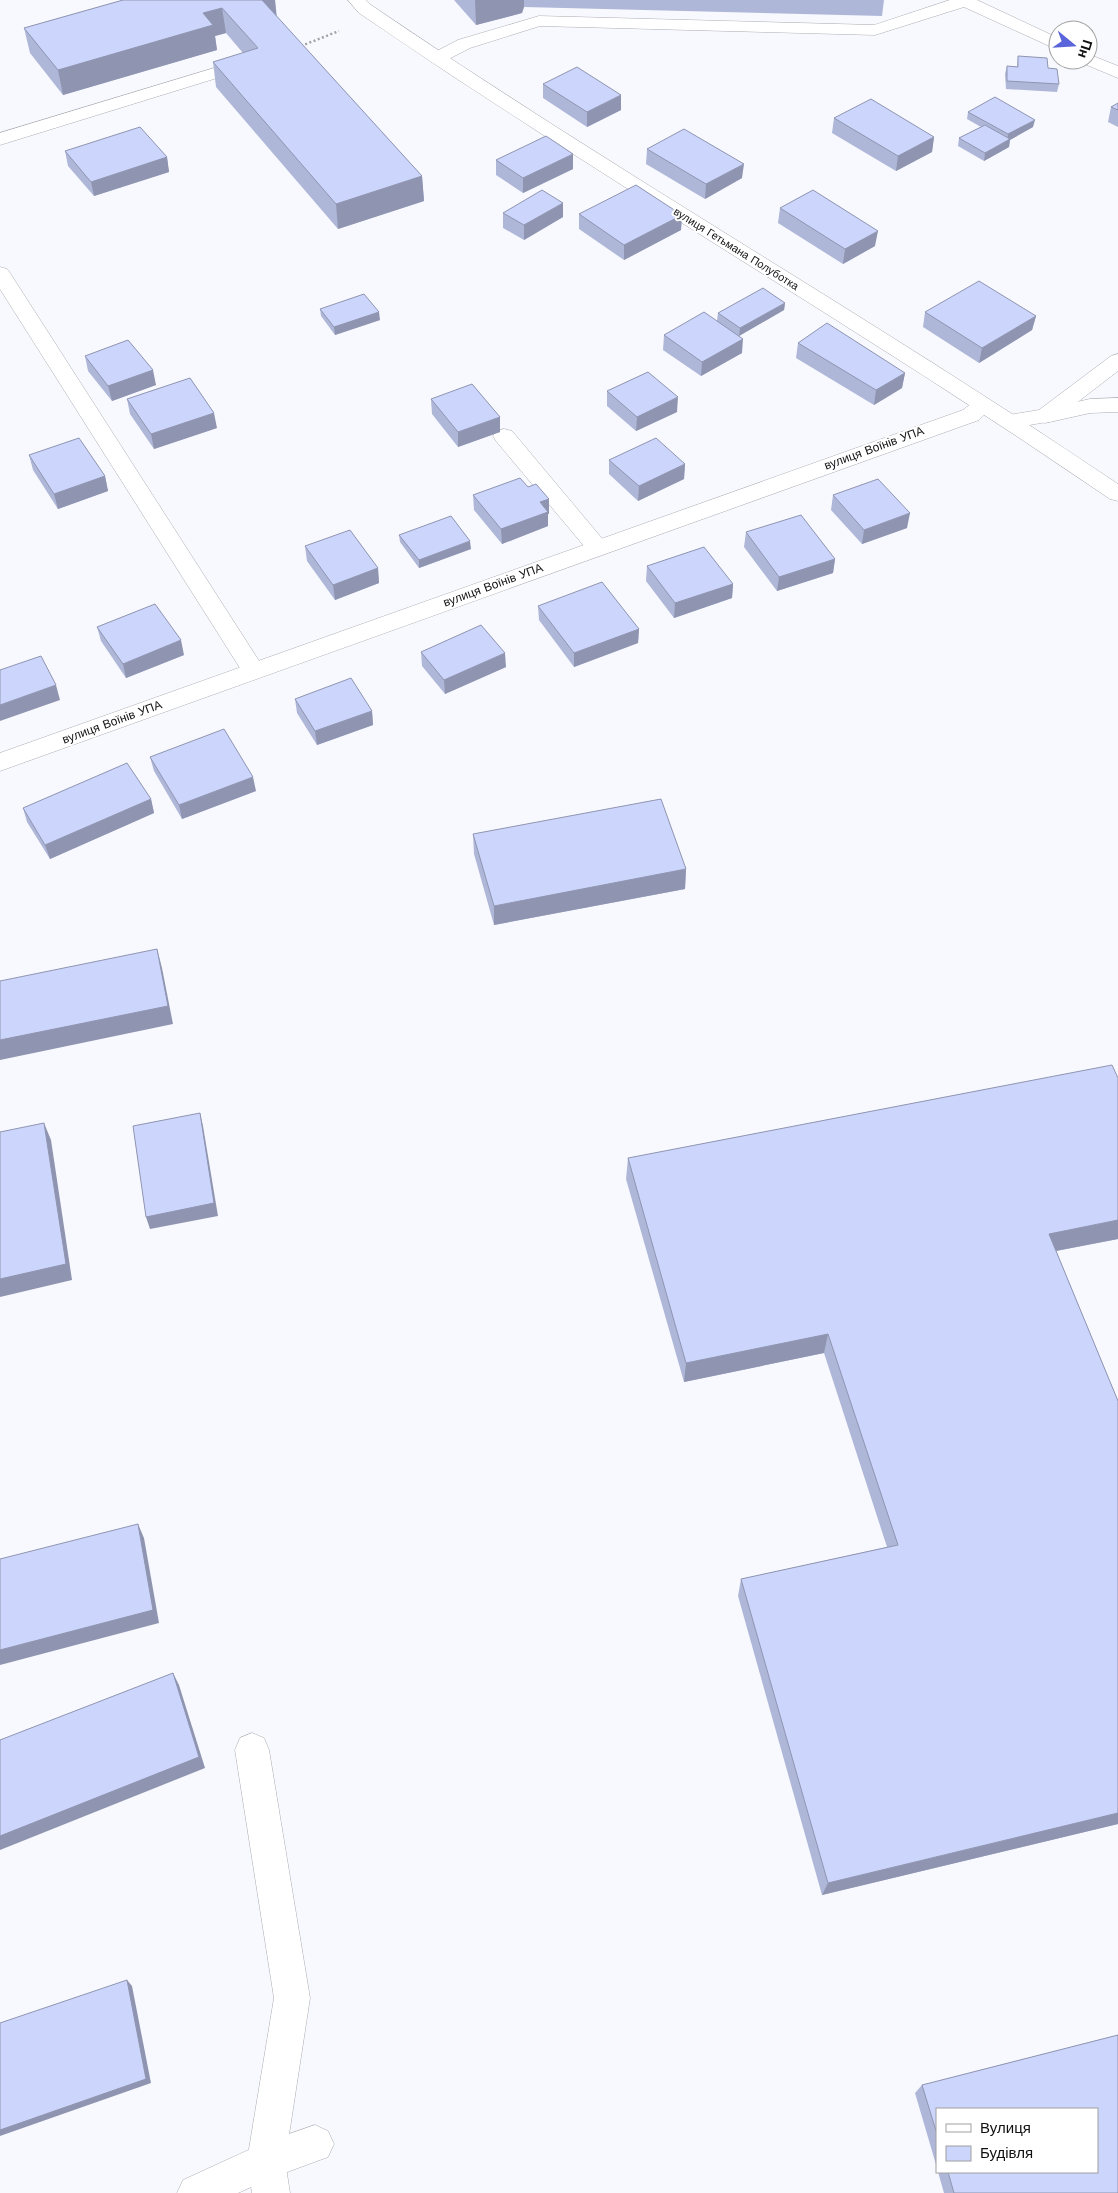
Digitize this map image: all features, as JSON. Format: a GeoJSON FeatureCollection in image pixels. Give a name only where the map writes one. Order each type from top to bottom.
{"type":"FeatureCollection","features":[{"type":"Feature","properties":{"kind":"street","name":"вулиця Гетьмана Полуботка"},"geometry":{"type":"LineString","coordinates":[[357,0],[365,8],[478,86],[1011,421],[1118,494]]}},
{"type":"Feature","properties":{"kind":"street"},"geometry":{"type":"LineString","coordinates":[[437,58],[464,44],[538,21],[875,30],[965,0],[1048,40]]}},
{"type":"Feature","properties":{"kind":"street"},"geometry":{"type":"LineString","coordinates":[[1098,64],[1118,73]]}},
{"type":"Feature","properties":{"kind":"street"},"geometry":{"type":"LineString","coordinates":[[0,139],[224,70]]}},
{"type":"Feature","properties":{"kind":"street"},"geometry":{"type":"LineString","coordinates":[[0,273],[253,670]]}},
{"type":"Feature","properties":{"kind":"street"},"geometry":{"type":"LineString","coordinates":[[1045,416],[1118,361]]}},
{"type":"Feature","properties":{"kind":"street","name":"вулиця Воїнів УПА"},"geometry":{"type":"LineString","coordinates":[[0,762],[971,415],[983,405]]}},
{"type":"Feature","properties":{"kind":"street"},"geometry":{"type":"LineString","coordinates":[[1011,421],[1090,406],[1118,405]]}},
{"type":"Feature","properties":{"kind":"street"},"geometry":{"type":"LineString","coordinates":[[504,436],[597,548]]}},
{"type":"Feature","properties":{"kind":"street"},"geometry":{"type":"LineString","coordinates":[[252,1750],[292,1998],[269,2177]]}},
{"type":"Feature","properties":{"kind":"street"},"geometry":{"type":"LineString","coordinates":[[196,2193],[269,2177],[315,2144]]}},
{"type":"Feature","properties":{"kind":"path"},"geometry":{"type":"LineString","coordinates":[[296,48],[345,28]]}},
{"type":"Feature","properties":{"kind":"building"},"geometry":{"type":"Polygon","coordinates":[[[123,0],[262,0],[422,176],[336,204],[213,62],[258,48],[222,8],[203,13],[213,25],[58,70],[24,28],[123,0]]]}},
{"type":"Feature","properties":{"kind":"building"},"geometry":{"type":"Polygon","coordinates":[[[1018,56],[1047,58],[1048,70],[1057,70],[1059,84],[1007,81],[1007,66],[1018,67],[1018,56]]]}},
{"type":"Feature","properties":{"kind":"building"},"geometry":{"type":"Polygon","coordinates":[[[577,67],[621,95],[587,112],[543,84],[577,67]]]}},
{"type":"Feature","properties":{"kind":"building"},"geometry":{"type":"Polygon","coordinates":[[[995,97],[1035,120],[1008,134],[968,112],[995,97]]]}},
{"type":"Feature","properties":{"kind":"building"},"geometry":{"type":"Polygon","coordinates":[[[871,99],[934,137],[898,156],[834,118],[871,99]]]}},
{"type":"Feature","properties":{"kind":"building"},"geometry":{"type":"Polygon","coordinates":[[[1118,103],[1118,110],[1111,107],[1118,103]]]}},
{"type":"Feature","properties":{"kind":"building"},"geometry":{"type":"Polygon","coordinates":[[[985,125],[1010,139],[985,153],[959,138],[985,125]]]}},
{"type":"Feature","properties":{"kind":"building"},"geometry":{"type":"Polygon","coordinates":[[[140,127],[167,157],[91,182],[65,151],[140,127]]]}},
{"type":"Feature","properties":{"kind":"building"},"geometry":{"type":"Polygon","coordinates":[[[684,129],[744,164],[706,184],[647,149],[684,129]]]}},
{"type":"Feature","properties":{"kind":"building"},"geometry":{"type":"Polygon","coordinates":[[[546,136],[573,154],[523,178],[496,160],[546,136]]]}},
{"type":"Feature","properties":{"kind":"building"},"geometry":{"type":"Polygon","coordinates":[[[636,185],[682,215],[624,245],[579,214],[636,185]]]}},
{"type":"Feature","properties":{"kind":"building"},"geometry":{"type":"Polygon","coordinates":[[[542,190],[563,203],[524,225],[503,213],[542,190]]]}},
{"type":"Feature","properties":{"kind":"building"},"geometry":{"type":"Polygon","coordinates":[[[813,190],[878,231],[845,249],[780,208],[813,190]]]}},
{"type":"Feature","properties":{"kind":"building"},"geometry":{"type":"Polygon","coordinates":[[[979,281],[1036,316],[982,348],[925,312],[979,281]]]}},
{"type":"Feature","properties":{"kind":"building"},"geometry":{"type":"Polygon","coordinates":[[[763,288],[785,303],[740,328],[718,313],[763,288]]]}},
{"type":"Feature","properties":{"kind":"building"},"geometry":{"type":"Polygon","coordinates":[[[364,294],[379,312],[334,327],[320,309],[364,294]]]}},
{"type":"Feature","properties":{"kind":"building"},"geometry":{"type":"Polygon","coordinates":[[[704,312],[743,339],[702,362],[664,335],[704,312]]]}},
{"type":"Feature","properties":{"kind":"building"},"geometry":{"type":"Polygon","coordinates":[[[827,323],[905,373],[876,390],[798,343],[827,323]]]}},
{"type":"Feature","properties":{"kind":"building"},"geometry":{"type":"Polygon","coordinates":[[[128,340],[153,370],[108,386],[85,356],[128,340]]]}},
{"type":"Feature","properties":{"kind":"building"},"geometry":{"type":"Polygon","coordinates":[[[648,372],[678,397],[637,417],[607,391],[648,372]]]}},
{"type":"Feature","properties":{"kind":"building"},"geometry":{"type":"Polygon","coordinates":[[[190,378],[214,413],[151,434],[127,399],[190,378]]]}},
{"type":"Feature","properties":{"kind":"building"},"geometry":{"type":"Polygon","coordinates":[[[472,384],[500,417],[458,432],[431,399],[472,384]]]}},
{"type":"Feature","properties":{"kind":"building"},"geometry":{"type":"Polygon","coordinates":[[[79,438],[105,476],[54,494],[29,455],[79,438]]]}},
{"type":"Feature","properties":{"kind":"building"},"geometry":{"type":"Polygon","coordinates":[[[656,438],[685,464],[639,486],[609,460],[656,438]]]}},
{"type":"Feature","properties":{"kind":"building"},"geometry":{"type":"Polygon","coordinates":[[[520,478],[528,487],[536,484],[549,499],[540,502],[548,512],[501,529],[473,495],[520,478]]]}},
{"type":"Feature","properties":{"kind":"building"},"geometry":{"type":"Polygon","coordinates":[[[878,479],[910,513],[864,530],[833,495],[878,479]]]}},
{"type":"Feature","properties":{"kind":"building"},"geometry":{"type":"Polygon","coordinates":[[[801,515],[835,559],[779,577],[746,532],[801,515]]]}},
{"type":"Feature","properties":{"kind":"building"},"geometry":{"type":"Polygon","coordinates":[[[451,516],[470,541],[419,560],[399,535],[451,516]]]}},
{"type":"Feature","properties":{"kind":"building"},"geometry":{"type":"Polygon","coordinates":[[[350,530],[378,568],[333,585],[305,546],[350,530]]]}},
{"type":"Feature","properties":{"kind":"building"},"geometry":{"type":"Polygon","coordinates":[[[704,547],[733,584],[675,603],[647,566],[704,547]]]}},
{"type":"Feature","properties":{"kind":"building"},"geometry":{"type":"Polygon","coordinates":[[[602,582],[639,629],[574,653],[538,606],[602,582]]]}},
{"type":"Feature","properties":{"kind":"building"},"geometry":{"type":"Polygon","coordinates":[[[155,604],[181,640],[123,664],[97,627],[155,604]]]}},
{"type":"Feature","properties":{"kind":"building"},"geometry":{"type":"Polygon","coordinates":[[[481,625],[505,653],[444,680],[421,652],[481,625]]]}},
{"type":"Feature","properties":{"kind":"building"},"geometry":{"type":"Polygon","coordinates":[[[41,656],[56,685],[0,705],[0,670],[41,656]]]}},
{"type":"Feature","properties":{"kind":"building"},"geometry":{"type":"Polygon","coordinates":[[[351,678],[372,711],[315,731],[295,699],[351,678]]]}},
{"type":"Feature","properties":{"kind":"building"},"geometry":{"type":"Polygon","coordinates":[[[224,729],[253,777],[179,805],[150,757],[224,729]]]}},
{"type":"Feature","properties":{"kind":"building"},"geometry":{"type":"Polygon","coordinates":[[[127,763],[151,799],[45,845],[23,808],[127,763]]]}},
{"type":"Feature","properties":{"kind":"building"},"geometry":{"type":"Polygon","coordinates":[[[661,799],[686,869],[494,906],[473,834],[661,799]]]}},
{"type":"Feature","properties":{"kind":"building"},"geometry":{"type":"Polygon","coordinates":[[[157,949],[168,1006],[0,1040],[0,981],[157,949]]]}},
{"type":"Feature","properties":{"kind":"building"},"geometry":{"type":"Polygon","coordinates":[[[1112,1065],[1118,1078],[1118,1220],[1049,1234],[1118,1401],[1118,1813],[828,1883],[741,1579],[898,1545],[828,1334],[686,1363],[628,1158],[1112,1065]]]}},
{"type":"Feature","properties":{"kind":"building"},"geometry":{"type":"Polygon","coordinates":[[[200,1113],[214,1203],[146,1217],[133,1126],[200,1113]]]}},
{"type":"Feature","properties":{"kind":"building"},"geometry":{"type":"Polygon","coordinates":[[[44,1123],[66,1264],[0,1279],[0,1132],[44,1123]]]}},
{"type":"Feature","properties":{"kind":"building"},"geometry":{"type":"Polygon","coordinates":[[[138,1524],[153,1610],[0,1650],[0,1559],[138,1524]]]}},
{"type":"Feature","properties":{"kind":"building"},"geometry":{"type":"Polygon","coordinates":[[[173,1673],[199,1757],[0,1836],[0,1740],[173,1673]]]}},
{"type":"Feature","properties":{"kind":"building"},"geometry":{"type":"Polygon","coordinates":[[[127,1980],[146,2079],[0,2130],[0,2023],[127,1980]]]}},
{"type":"Feature","properties":{"kind":"building"},"geometry":{"type":"Polygon","coordinates":[[[1118,2035],[1118,2193],[954,2193],[948,2173],[1098,2173],[1098,2108],[936,2108],[936,2131],[922,2085],[1118,2035]]]}}]}
